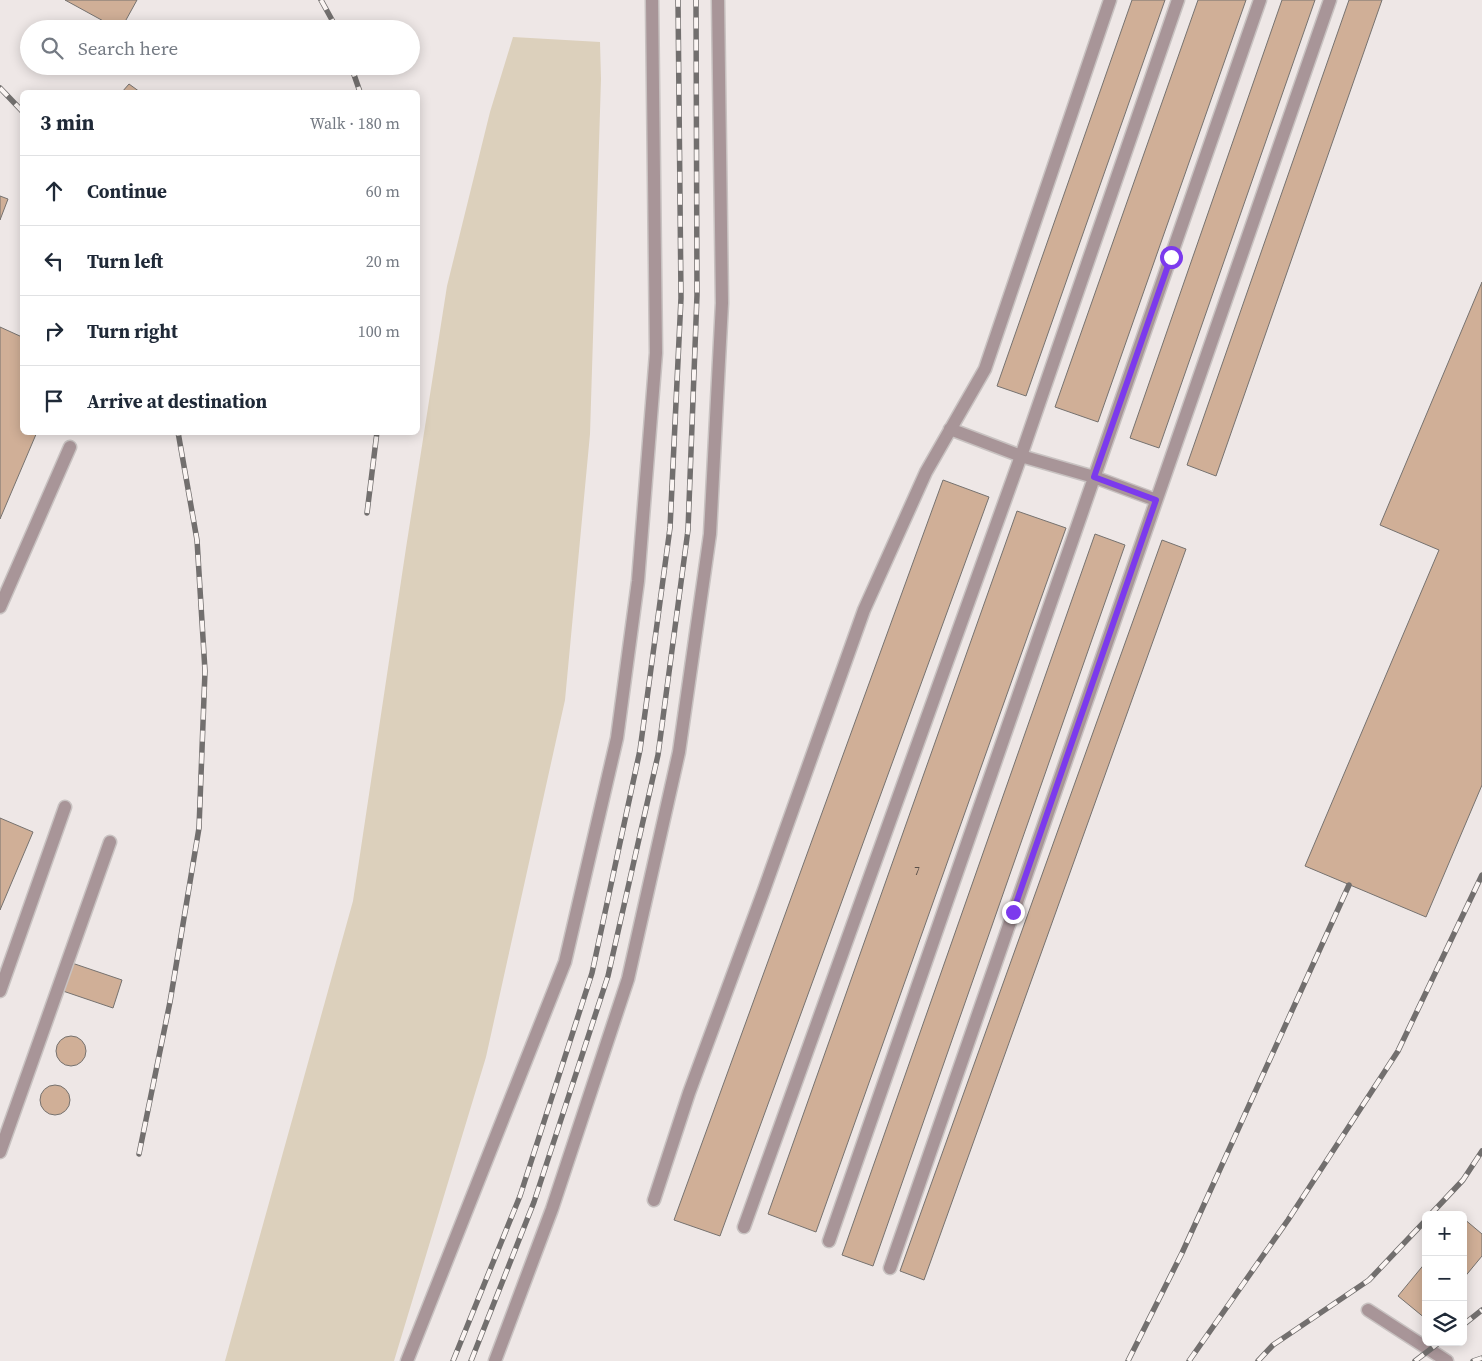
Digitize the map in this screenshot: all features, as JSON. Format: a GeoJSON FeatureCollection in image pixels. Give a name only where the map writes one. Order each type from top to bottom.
{"type":"FeatureCollection","features":[{"type":"Feature","properties":{"kind":"lane"},"geometry":{"type":"LineString","coordinates":[[407,1361],[565,962],[617,738],[638,581],[656,353],[652,0]]}},
{"type":"Feature","properties":{"kind":"lane"},"geometry":{"type":"LineString","coordinates":[[495,1361],[552,1209],[628,979],[680,752],[710,534],[722,303],[718,0]]}},
{"type":"Feature","properties":{"kind":"lane"},"geometry":{"type":"LineString","coordinates":[[654,1200],[689,1093],[864,610],[926,472],[985,369],[1110,0]]}},
{"type":"Feature","properties":{"kind":"lane"},"geometry":{"type":"LineString","coordinates":[[744,1227],[1021,456],[1178,0]]}},
{"type":"Feature","properties":{"kind":"lane"},"geometry":{"type":"LineString","coordinates":[[829,1241],[1260,0]]}},
{"type":"Feature","properties":{"kind":"lane"},"geometry":{"type":"LineString","coordinates":[[890,1268],[1330,0]]}},
{"type":"Feature","properties":{"kind":"lane"},"geometry":{"type":"LineString","coordinates":[[950,429],[1021,456],[1094,477],[1156,500]]}},
{"type":"Feature","properties":{"kind":"lane"},"geometry":{"type":"LineString","coordinates":[[0,607],[70,447]]}},
{"type":"Feature","properties":{"kind":"lane"},"geometry":{"type":"LineString","coordinates":[[0,992],[65,807]]}},
{"type":"Feature","properties":{"kind":"lane"},"geometry":{"type":"LineString","coordinates":[[0,1152],[110,842]]}},
{"type":"Feature","properties":{"kind":"lane"},"geometry":{"type":"LineString","coordinates":[[1368,1310],[1447,1361]]}},
{"type":"Feature","properties":{"kind":"shaded area"},"geometry":{"type":"Polygon","coordinates":[[[513,37],[600,42],[601,79],[590,434],[565,700],[486,1057],[394,1361],[225,1361],[353,901],[447,286],[490,112],[513,37]]]}},
{"type":"Feature","properties":{"kind":"building"},"geometry":{"type":"Polygon","coordinates":[[[65,0],[137,0],[126,20],[102,20],[65,0]]]}},
{"type":"Feature","properties":{"kind":"building"},"geometry":{"type":"Polygon","coordinates":[[[1132,0],[1165,0],[1026,396],[997,386],[1132,0]]]}},
{"type":"Feature","properties":{"kind":"building"},"geometry":{"type":"Polygon","coordinates":[[[1198,0],[1246,0],[1098,422],[1055,407],[1198,0]]]}},
{"type":"Feature","properties":{"kind":"building"},"geometry":{"type":"Polygon","coordinates":[[[1282,0],[1315,0],[1159,448],[1130,438],[1282,0]]]}},
{"type":"Feature","properties":{"kind":"building"},"geometry":{"type":"Polygon","coordinates":[[[1349,0],[1382,0],[1216,476],[1187,465],[1349,0]]]}},
{"type":"Feature","properties":{"kind":"building"},"geometry":{"type":"Polygon","coordinates":[[[129,84],[137,90],[124,90],[129,84]]]}},
{"type":"Feature","properties":{"kind":"building"},"geometry":{"type":"Polygon","coordinates":[[[0,196],[8,199],[0,220],[0,196]]]}},
{"type":"Feature","properties":{"kind":"building"},"geometry":{"type":"Polygon","coordinates":[[[1482,282],[1482,785],[1426,917],[1305,866],[1439,550],[1380,525],[1482,282]]]}},
{"type":"Feature","properties":{"kind":"building"},"geometry":{"type":"Polygon","coordinates":[[[0,327],[20,336],[20,435],[36,435],[0,519],[0,327]]]}},
{"type":"Feature","properties":{"kind":"building"},"geometry":{"type":"Polygon","coordinates":[[[943,480],[989,497],[720,1236],[674,1220],[943,480]]]}},
{"type":"Feature","properties":{"kind":"building"},"geometry":{"type":"Polygon","coordinates":[[[1017,511],[1066,528],[816,1232],[768,1214],[1017,511]]]}},
{"type":"Feature","properties":{"kind":"building"},"geometry":{"type":"Polygon","coordinates":[[[1095,534],[1125,545],[873,1266],[842,1255],[1095,534]]]}},
{"type":"Feature","properties":{"kind":"building"},"geometry":{"type":"Polygon","coordinates":[[[1162,540],[1186,549],[924,1280],[900,1271],[1162,540]]]}},
{"type":"Feature","properties":{"kind":"building"},"geometry":{"type":"Polygon","coordinates":[[[0,818],[33,832],[0,910],[0,818]]]}},
{"type":"Feature","properties":{"kind":"building"},"geometry":{"type":"Polygon","coordinates":[[[69,962],[122,980],[113,1008],[60,990],[69,962]]]}},
{"type":"Feature","properties":{"kind":"building"},"geometry":{"type":"Polygon","coordinates":[[[71,1036],[82,1040],[86,1051],[82,1062],[71,1066],[60,1062],[56,1051],[60,1040],[71,1036]]]}},
{"type":"Feature","properties":{"kind":"building"},"geometry":{"type":"Polygon","coordinates":[[[55,1085],[66,1089],[70,1100],[66,1111],[55,1115],[44,1111],[40,1100],[44,1089],[55,1085]]]}},
{"type":"Feature","properties":{"kind":"building"},"geometry":{"type":"Polygon","coordinates":[[[1467,1221],[1482,1234],[1482,1256],[1467,1274],[1467,1221]]]}},
{"type":"Feature","properties":{"kind":"building"},"geometry":{"type":"Polygon","coordinates":[[[1422,1267],[1422,1316],[1398,1296],[1422,1267]]]}},
{"type":"Feature","properties":{"kind":"railway"},"geometry":{"type":"LineString","coordinates":[[321,0],[332,20]]}},
{"type":"Feature","properties":{"kind":"railway"},"geometry":{"type":"LineString","coordinates":[[453,1361],[520,1196],[592,973],[640,750],[670,528],[681,298],[678,0]]}},
{"type":"Feature","properties":{"kind":"railway"},"geometry":{"type":"LineString","coordinates":[[471,1361],[534,1202],[608,976],[658,755],[688,530],[697,295],[696,0]]}},
{"type":"Feature","properties":{"kind":"railway"},"geometry":{"type":"LineString","coordinates":[[354,75],[359,90]]}},
{"type":"Feature","properties":{"kind":"railway"},"geometry":{"type":"LineString","coordinates":[[0,88],[20,109]]}},
{"type":"Feature","properties":{"kind":"railway"},"geometry":{"type":"LineString","coordinates":[[139,1154],[170,1002],[199,828],[205,671],[197,540],[179,435]]}},
{"type":"Feature","properties":{"kind":"railway"},"geometry":{"type":"LineString","coordinates":[[367,513],[377,435]]}},
{"type":"Feature","properties":{"kind":"railway"},"geometry":{"type":"LineString","coordinates":[[1189,1361],[1288,1220],[1398,1051],[1482,875]]}},
{"type":"Feature","properties":{"kind":"railway"},"geometry":{"type":"LineString","coordinates":[[1128,1361],[1182,1253],[1349,885]]}},
{"type":"Feature","properties":{"kind":"railway"},"geometry":{"type":"LineString","coordinates":[[1434,1211],[1463,1180],[1482,1151]]}},
{"type":"Feature","properties":{"kind":"railway"},"geometry":{"type":"LineString","coordinates":[[1258,1361],[1273,1345],[1369,1280],[1422,1224]]}},
{"type":"Feature","properties":{"kind":"railway"},"geometry":{"type":"LineString","coordinates":[[1467,1322],[1482,1310]]}},
{"type":"Feature","properties":{"kind":"railway"},"geometry":{"type":"LineString","coordinates":[[1415,1361],[1435,1346]]}},
{"type":"Feature","properties":{"kind":"railway"},"geometry":{"type":"LineString","coordinates":[[1473,1361],[1482,1358]]}},
{"type":"Feature","properties":{"kind":"route"},"geometry":{"type":"LineString","coordinates":[[1013,912],[1156,500],[1094,477],[1171,257]]}}]}
